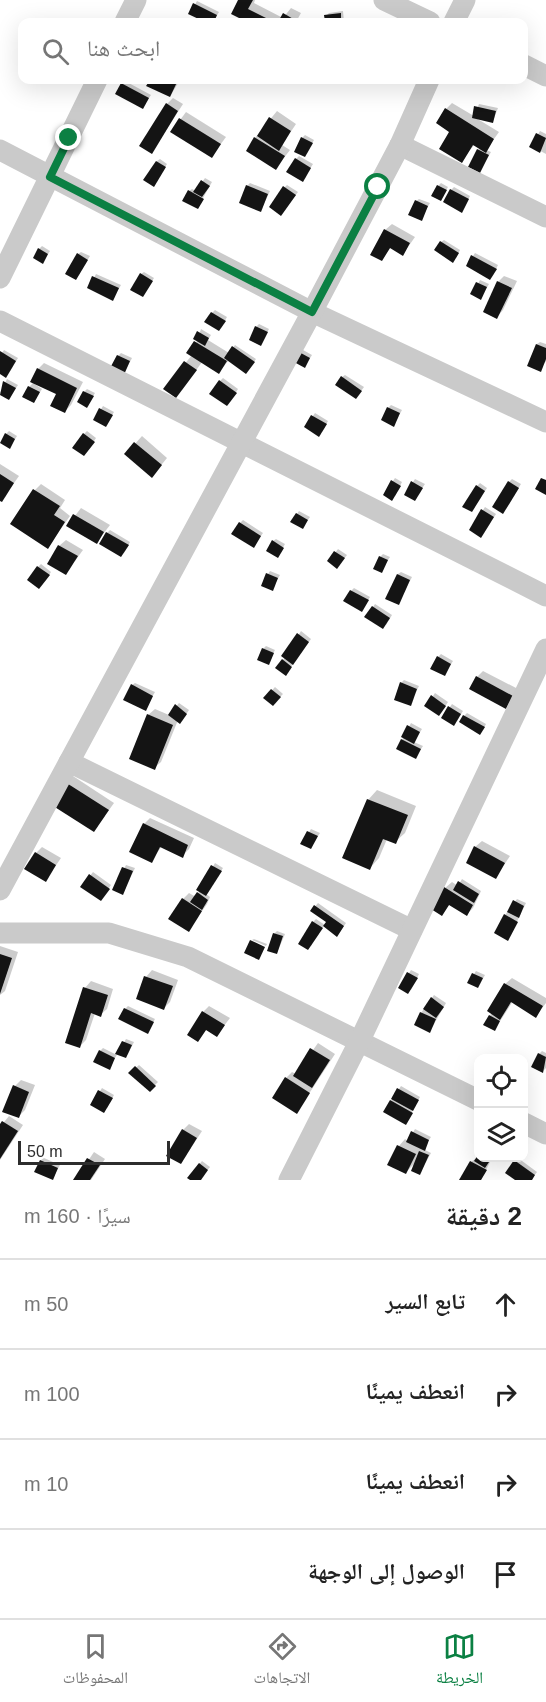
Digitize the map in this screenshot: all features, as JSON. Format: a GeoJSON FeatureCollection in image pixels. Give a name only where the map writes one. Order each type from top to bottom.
{"type":"FeatureCollection","features":[{"type":"Feature","properties":{"kind":"street"},"geometry":{"type":"LineString","coordinates":[[127,18],[136,0]]}},
{"type":"Feature","properties":{"kind":"street"},"geometry":{"type":"LineString","coordinates":[[384,0],[422,18]]}},
{"type":"Feature","properties":{"kind":"street"},"geometry":{"type":"LineString","coordinates":[[456,18],[465,0]]}},
{"type":"Feature","properties":{"kind":"street"},"geometry":{"type":"LineString","coordinates":[[528,67],[546,76]]}},
{"type":"Feature","properties":{"kind":"street"},"geometry":{"type":"LineString","coordinates":[[0,278],[95,84]]}},
{"type":"Feature","properties":{"kind":"street"},"geometry":{"type":"LineString","coordinates":[[0,890],[312,312],[400,145],[427,84]]}},
{"type":"Feature","properties":{"kind":"street"},"geometry":{"type":"LineString","coordinates":[[400,145],[546,216]]}},
{"type":"Feature","properties":{"kind":"street"},"geometry":{"type":"LineString","coordinates":[[0,150],[312,312],[546,422]]}},
{"type":"Feature","properties":{"kind":"street"},"geometry":{"type":"LineString","coordinates":[[0,321],[546,596]]}},
{"type":"Feature","properties":{"kind":"street"},"geometry":{"type":"LineString","coordinates":[[289,1180],[360,1040],[546,649]]}},
{"type":"Feature","properties":{"kind":"street"},"geometry":{"type":"LineString","coordinates":[[69,762],[412,930]]}},
{"type":"Feature","properties":{"kind":"street"},"geometry":{"type":"LineString","coordinates":[[0,933],[109,933],[188,957],[474,1098]]}},
{"type":"Feature","properties":{"kind":"street"},"geometry":{"type":"LineString","coordinates":[[528,1125],[546,1134]]}},
{"type":"Feature","properties":{"kind":"building"},"geometry":{"type":"Polygon","coordinates":[[[238,0],[253,0],[248,9],[266,18],[239,18],[231,14],[238,0]]]}},
{"type":"Feature","properties":{"kind":"building"},"geometry":{"type":"Polygon","coordinates":[[[193,3],[217,15],[216,18],[196,18],[188,14],[193,3]]]}},
{"type":"Feature","properties":{"kind":"building"},"geometry":{"type":"Polygon","coordinates":[[[283,13],[292,18],[280,18],[283,13]]]}},
{"type":"Feature","properties":{"kind":"building"},"geometry":{"type":"Polygon","coordinates":[[[341,13],[341,18],[324,18],[324,15],[341,13]]]}},
{"type":"Feature","properties":{"kind":"building"},"geometry":{"type":"Polygon","coordinates":[[[120,84],[123,84],[149,98],[143,109],[115,94],[120,84]]]}},
{"type":"Feature","properties":{"kind":"building"},"geometry":{"type":"Polygon","coordinates":[[[147,84],[176,84],[170,97],[146,86],[147,84]]]}},
{"type":"Feature","properties":{"kind":"building"},"geometry":{"type":"Polygon","coordinates":[[[166,103],[178,111],[152,154],[139,146],[166,103]]]}},
{"type":"Feature","properties":{"kind":"building"},"geometry":{"type":"Polygon","coordinates":[[[474,106],[496,111],[493,123],[472,118],[474,106]]]}},
{"type":"Feature","properties":{"kind":"building"},"geometry":{"type":"Polygon","coordinates":[[[445,108],[494,139],[486,153],[473,145],[462,163],[439,149],[449,132],[436,123],[445,108]]]}},
{"type":"Feature","properties":{"kind":"building"},"geometry":{"type":"Polygon","coordinates":[[[269,117],[291,131],[279,151],[257,136],[269,117]]]}},
{"type":"Feature","properties":{"kind":"building"},"geometry":{"type":"Polygon","coordinates":[[[179,118],[221,144],[212,158],[170,132],[179,118]]]}},
{"type":"Feature","properties":{"kind":"building"},"geometry":{"type":"Polygon","coordinates":[[[536,133],[546,138],[540,153],[529,147],[536,133]]]}},
{"type":"Feature","properties":{"kind":"building"},"geometry":{"type":"Polygon","coordinates":[[[254,137],[285,156],[276,170],[246,151],[254,137]]]}},
{"type":"Feature","properties":{"kind":"building"},"geometry":{"type":"Polygon","coordinates":[[[301,137],[313,143],[305,157],[294,152],[301,137]]]}},
{"type":"Feature","properties":{"kind":"building"},"geometry":{"type":"Polygon","coordinates":[[[477,149],[489,155],[480,173],[468,167],[477,149]]]}},
{"type":"Feature","properties":{"kind":"building"},"geometry":{"type":"Polygon","coordinates":[[[295,158],[311,168],[303,182],[286,172],[295,158]]]}},
{"type":"Feature","properties":{"kind":"building"},"geometry":{"type":"Polygon","coordinates":[[[156,161],[166,167],[154,187],[143,180],[156,161]]]}},
{"type":"Feature","properties":{"kind":"building"},"geometry":{"type":"Polygon","coordinates":[[[201,180],[210,186],[202,197],[193,192],[201,180]]]}},
{"type":"Feature","properties":{"kind":"building"},"geometry":{"type":"Polygon","coordinates":[[[246,185],[268,194],[261,212],[239,203],[246,185]]]}},
{"type":"Feature","properties":{"kind":"building"},"geometry":{"type":"Polygon","coordinates":[[[437,185],[447,190],[441,201],[431,196],[437,185]]]}},
{"type":"Feature","properties":{"kind":"building"},"geometry":{"type":"Polygon","coordinates":[[[283,186],[296,195],[281,216],[269,207],[283,186]]]}},
{"type":"Feature","properties":{"kind":"building"},"geometry":{"type":"Polygon","coordinates":[[[450,189],[469,199],[462,213],[443,202],[450,189]]]}},
{"type":"Feature","properties":{"kind":"building"},"geometry":{"type":"Polygon","coordinates":[[[188,190],[204,199],[198,209],[182,201],[188,190]]]}},
{"type":"Feature","properties":{"kind":"building"},"geometry":{"type":"Polygon","coordinates":[[[415,200],[428,206],[422,221],[408,215],[415,200]]]}},
{"type":"Feature","properties":{"kind":"building"},"geometry":{"type":"Polygon","coordinates":[[[384,229],[410,243],[403,256],[390,248],[382,261],[370,255],[384,229]]]}},
{"type":"Feature","properties":{"kind":"building"},"geometry":{"type":"Polygon","coordinates":[[[440,241],[459,253],[453,263],[434,250],[440,241]]]}},
{"type":"Feature","properties":{"kind":"building"},"geometry":{"type":"Polygon","coordinates":[[[38,248],[48,254],[43,264],[33,258],[38,248]]]}},
{"type":"Feature","properties":{"kind":"building"},"geometry":{"type":"Polygon","coordinates":[[[77,253],[88,260],[76,280],[65,274],[77,253]]]}},
{"type":"Feature","properties":{"kind":"building"},"geometry":{"type":"Polygon","coordinates":[[[471,255],[497,269],[490,280],[466,266],[471,255]]]}},
{"type":"Feature","properties":{"kind":"building"},"geometry":{"type":"Polygon","coordinates":[[[140,273],[153,281],[143,297],[130,290],[140,273]]]}},
{"type":"Feature","properties":{"kind":"building"},"geometry":{"type":"Polygon","coordinates":[[[92,276],[119,288],[113,301],[87,288],[92,276]]]}},
{"type":"Feature","properties":{"kind":"building"},"geometry":{"type":"Polygon","coordinates":[[[497,281],[512,288],[497,319],[483,312],[497,281]]]}},
{"type":"Feature","properties":{"kind":"building"},"geometry":{"type":"Polygon","coordinates":[[[476,282],[487,287],[481,300],[470,294],[476,282]]]}},
{"type":"Feature","properties":{"kind":"building"},"geometry":{"type":"Polygon","coordinates":[[[211,312],[226,321],[219,331],[204,322],[211,312]]]}},
{"type":"Feature","properties":{"kind":"building"},"geometry":{"type":"Polygon","coordinates":[[[255,326],[268,332],[261,346],[249,340],[255,326]]]}},
{"type":"Feature","properties":{"kind":"building"},"geometry":{"type":"Polygon","coordinates":[[[197,331],[209,338],[205,346],[193,339],[197,331]]]}},
{"type":"Feature","properties":{"kind":"building"},"geometry":{"type":"Polygon","coordinates":[[[194,341],[227,361],[219,374],[186,353],[194,341]]]}},
{"type":"Feature","properties":{"kind":"building"},"geometry":{"type":"Polygon","coordinates":[[[536,344],[546,348],[546,359],[541,372],[527,366],[536,344]]]}},
{"type":"Feature","properties":{"kind":"building"},"geometry":{"type":"Polygon","coordinates":[[[232,346],[255,362],[246,374],[224,358],[232,346]]]}},
{"type":"Feature","properties":{"kind":"building"},"geometry":{"type":"Polygon","coordinates":[[[0,351],[16,361],[6,378],[0,374],[0,351]]]}},
{"type":"Feature","properties":{"kind":"building"},"geometry":{"type":"Polygon","coordinates":[[[299,352],[310,358],[305,368],[294,362],[299,352]]]}},
{"type":"Feature","properties":{"kind":"building"},"geometry":{"type":"Polygon","coordinates":[[[117,355],[130,361],[123,377],[109,370],[117,355]]]}},
{"type":"Feature","properties":{"kind":"building"},"geometry":{"type":"Polygon","coordinates":[[[184,361],[197,370],[176,398],[163,389],[184,361]]]}},
{"type":"Feature","properties":{"kind":"building"},"geometry":{"type":"Polygon","coordinates":[[[37,368],[77,388],[65,413],[50,406],[56,394],[30,382],[37,368]]]}},
{"type":"Feature","properties":{"kind":"building"},"geometry":{"type":"Polygon","coordinates":[[[341,376],[362,391],[356,399],[335,385],[341,376]]]}},
{"type":"Feature","properties":{"kind":"building"},"geometry":{"type":"Polygon","coordinates":[[[219,380],[237,393],[227,406],[209,394],[219,380]]]}},
{"type":"Feature","properties":{"kind":"building"},"geometry":{"type":"Polygon","coordinates":[[[3,381],[16,388],[9,400],[0,395],[3,381]]]}},
{"type":"Feature","properties":{"kind":"building"},"geometry":{"type":"Polygon","coordinates":[[[28,386],[40,392],[34,403],[22,397],[28,386]]]}},
{"type":"Feature","properties":{"kind":"building"},"geometry":{"type":"Polygon","coordinates":[[[83,391],[94,396],[87,408],[77,402],[83,391]]]}},
{"type":"Feature","properties":{"kind":"building"},"geometry":{"type":"Polygon","coordinates":[[[387,407],[400,413],[394,427],[381,420],[387,407]]]}},
{"type":"Feature","properties":{"kind":"building"},"geometry":{"type":"Polygon","coordinates":[[[99,408],[113,415],[106,427],[93,420],[99,408]]]}},
{"type":"Feature","properties":{"kind":"building"},"geometry":{"type":"Polygon","coordinates":[[[311,415],[327,424],[319,437],[304,427],[311,415]]]}},
{"type":"Feature","properties":{"kind":"building"},"geometry":{"type":"Polygon","coordinates":[[[5,433],[15,439],[10,449],[0,443],[5,433]]]}},
{"type":"Feature","properties":{"kind":"building"},"geometry":{"type":"Polygon","coordinates":[[[83,433],[95,442],[84,456],[72,448],[83,433]]]}},
{"type":"Feature","properties":{"kind":"building"},"geometry":{"type":"Polygon","coordinates":[[[134,442],[162,465],[152,478],[124,454],[134,442]]]}},
{"type":"Feature","properties":{"kind":"building"},"geometry":{"type":"Polygon","coordinates":[[[0,474],[14,483],[2,502],[0,501],[0,474]]]}},
{"type":"Feature","properties":{"kind":"building"},"geometry":{"type":"Polygon","coordinates":[[[541,478],[546,480],[546,495],[535,489],[541,478]]]}},
{"type":"Feature","properties":{"kind":"building"},"geometry":{"type":"Polygon","coordinates":[[[391,480],[401,486],[392,501],[383,495],[391,480]]]}},
{"type":"Feature","properties":{"kind":"building"},"geometry":{"type":"Polygon","coordinates":[[[411,481],[423,488],[415,501],[404,495],[411,481]]]}},
{"type":"Feature","properties":{"kind":"building"},"geometry":{"type":"Polygon","coordinates":[[[508,481],[519,488],[503,514],[492,507],[508,481]]]}},
{"type":"Feature","properties":{"kind":"building"},"geometry":{"type":"Polygon","coordinates":[[[476,485],[485,491],[472,512],[462,507],[476,485]]]}},
{"type":"Feature","properties":{"kind":"building"},"geometry":{"type":"Polygon","coordinates":[[[33,489],[60,506],[54,515],[65,522],[48,549],[10,524],[33,489]]]}},
{"type":"Feature","properties":{"kind":"building"},"geometry":{"type":"Polygon","coordinates":[[[481,509],[494,517],[481,538],[469,530],[481,509]]]}},
{"type":"Feature","properties":{"kind":"building"},"geometry":{"type":"Polygon","coordinates":[[[296,513],[308,520],[303,529],[290,522],[296,513]]]}},
{"type":"Feature","properties":{"kind":"building"},"geometry":{"type":"Polygon","coordinates":[[[73,514],[104,532],[97,544],[66,526],[73,514]]]}},
{"type":"Feature","properties":{"kind":"building"},"geometry":{"type":"Polygon","coordinates":[[[239,522],[261,536],[254,548],[231,534],[239,522]]]}},
{"type":"Feature","properties":{"kind":"building"},"geometry":{"type":"Polygon","coordinates":[[[106,532],[129,545],[121,557],[99,544],[106,532]]]}},
{"type":"Feature","properties":{"kind":"building"},"geometry":{"type":"Polygon","coordinates":[[[272,540],[284,548],[278,558],[266,551],[272,540]]]}},
{"type":"Feature","properties":{"kind":"building"},"geometry":{"type":"Polygon","coordinates":[[[58,545],[78,556],[66,575],[47,564],[58,545]]]}},
{"type":"Feature","properties":{"kind":"building"},"geometry":{"type":"Polygon","coordinates":[[[334,551],[345,558],[337,569],[327,561],[334,551]]]}},
{"type":"Feature","properties":{"kind":"building"},"geometry":{"type":"Polygon","coordinates":[[[379,556],[388,560],[382,573],[373,569],[379,556]]]}},
{"type":"Feature","properties":{"kind":"building"},"geometry":{"type":"Polygon","coordinates":[[[37,566],[50,575],[39,589],[27,580],[37,566]]]}},
{"type":"Feature","properties":{"kind":"building"},"geometry":{"type":"Polygon","coordinates":[[[266,573],[278,578],[273,591],[261,586],[266,573]]]}},
{"type":"Feature","properties":{"kind":"building"},"geometry":{"type":"Polygon","coordinates":[[[397,574],[410,580],[399,605],[385,599],[397,574]]]}},
{"type":"Feature","properties":{"kind":"building"},"geometry":{"type":"Polygon","coordinates":[[[350,590],[369,600],[362,612],[343,601],[350,590]]]}},
{"type":"Feature","properties":{"kind":"building"},"geometry":{"type":"Polygon","coordinates":[[[372,606],[390,618],[383,629],[364,617],[372,606]]]}},
{"type":"Feature","properties":{"kind":"building"},"geometry":{"type":"Polygon","coordinates":[[[297,633],[309,642],[293,665],[281,656],[297,633]]]}},
{"type":"Feature","properties":{"kind":"building"},"geometry":{"type":"Polygon","coordinates":[[[262,648],[274,653],[269,665],[257,660],[262,648]]]}},
{"type":"Feature","properties":{"kind":"building"},"geometry":{"type":"Polygon","coordinates":[[[437,656],[451,664],[445,676],[430,669],[437,656]]]}},
{"type":"Feature","properties":{"kind":"building"},"geometry":{"type":"Polygon","coordinates":[[[282,659],[292,667],[286,676],[275,668],[282,659]]]}},
{"type":"Feature","properties":{"kind":"building"},"geometry":{"type":"Polygon","coordinates":[[[476,676],[513,696],[506,709],[469,689],[476,676]]]}},
{"type":"Feature","properties":{"kind":"building"},"geometry":{"type":"Polygon","coordinates":[[[400,682],[417,689],[411,706],[394,700],[400,682]]]}},
{"type":"Feature","properties":{"kind":"building"},"geometry":{"type":"Polygon","coordinates":[[[131,684],[153,696],[146,711],[123,700],[131,684]]]}},
{"type":"Feature","properties":{"kind":"building"},"geometry":{"type":"Polygon","coordinates":[[[271,689],[281,697],[273,706],[263,698],[271,689]]]}},
{"type":"Feature","properties":{"kind":"building"},"geometry":{"type":"Polygon","coordinates":[[[431,695],[446,706],[439,716],[424,706],[431,695]]]}},
{"type":"Feature","properties":{"kind":"building"},"geometry":{"type":"Polygon","coordinates":[[[175,704],[187,714],[180,724],[168,715],[175,704]]]}},
{"type":"Feature","properties":{"kind":"building"},"geometry":{"type":"Polygon","coordinates":[[[448,706],[461,714],[454,726],[441,718],[448,706]]]}},
{"type":"Feature","properties":{"kind":"building"},"geometry":{"type":"Polygon","coordinates":[[[147,714],[173,725],[155,770],[129,759],[147,714]]]}},
{"type":"Feature","properties":{"kind":"building"},"geometry":{"type":"Polygon","coordinates":[[[463,715],[485,727],[480,735],[459,722],[463,715]]]}},
{"type":"Feature","properties":{"kind":"building"},"geometry":{"type":"Polygon","coordinates":[[[407,725],[420,732],[414,744],[401,737],[407,725]]]}},
{"type":"Feature","properties":{"kind":"building"},"geometry":{"type":"Polygon","coordinates":[[[401,739],[421,749],[416,759],[396,749],[401,739]]]}},
{"type":"Feature","properties":{"kind":"building"},"geometry":{"type":"Polygon","coordinates":[[[65,782],[109,810],[94,832],[50,804],[65,782]]]}},
{"type":"Feature","properties":{"kind":"building"},"geometry":{"type":"Polygon","coordinates":[[[367,799],[408,815],[396,844],[383,839],[370,870],[342,858],[367,799]]]}},
{"type":"Feature","properties":{"kind":"building"},"geometry":{"type":"Polygon","coordinates":[[[143,823],[188,845],[183,858],[160,847],[152,863],[129,852],[143,823]]]}},
{"type":"Feature","properties":{"kind":"building"},"geometry":{"type":"Polygon","coordinates":[[[307,831],[318,836],[311,849],[300,844],[307,831]]]}},
{"type":"Feature","properties":{"kind":"building"},"geometry":{"type":"Polygon","coordinates":[[[474,846],[505,863],[496,879],[466,863],[474,846]]]}},
{"type":"Feature","properties":{"kind":"building"},"geometry":{"type":"Polygon","coordinates":[[[35,852],[56,865],[46,882],[24,869],[35,852]]]}},
{"type":"Feature","properties":{"kind":"building"},"geometry":{"type":"Polygon","coordinates":[[[211,865],[222,871],[206,896],[196,890],[211,865]]]}},
{"type":"Feature","properties":{"kind":"building"},"geometry":{"type":"Polygon","coordinates":[[[122,867],[133,871],[123,895],[112,890],[122,867]]]}},
{"type":"Feature","properties":{"kind":"building"},"geometry":{"type":"Polygon","coordinates":[[[89,874],[110,889],[101,901],[80,887],[89,874]]]}},
{"type":"Feature","properties":{"kind":"building"},"geometry":{"type":"Polygon","coordinates":[[[458,881],[479,894],[474,903],[453,890],[458,881]]]}},
{"type":"Feature","properties":{"kind":"building"},"geometry":{"type":"Polygon","coordinates":[[[444,887],[473,905],[467,916],[449,905],[442,916],[431,909],[444,887]]]}},
{"type":"Feature","properties":{"kind":"building"},"geometry":{"type":"Polygon","coordinates":[[[197,892],[208,900],[202,910],[190,902],[197,892]]]}},
{"type":"Feature","properties":{"kind":"building"},"geometry":{"type":"Polygon","coordinates":[[[182,898],[202,911],[189,932],[168,919],[182,898]]]}},
{"type":"Feature","properties":{"kind":"building"},"geometry":{"type":"Polygon","coordinates":[[[513,900],[524,906],[519,918],[507,912],[513,900]]]}},
{"type":"Feature","properties":{"kind":"building"},"geometry":{"type":"Polygon","coordinates":[[[314,905],[344,926],[337,937],[323,926],[326,922],[310,911],[314,905]]]}},
{"type":"Feature","properties":{"kind":"building"},"geometry":{"type":"Polygon","coordinates":[[[504,914],[518,922],[508,941],[494,933],[504,914]]]}},
{"type":"Feature","properties":{"kind":"building"},"geometry":{"type":"Polygon","coordinates":[[[312,921],[323,928],[308,950],[298,944],[312,921]]]}},
{"type":"Feature","properties":{"kind":"building"},"geometry":{"type":"Polygon","coordinates":[[[273,933],[283,936],[277,954],[267,951],[273,933]]]}},
{"type":"Feature","properties":{"kind":"building"},"geometry":{"type":"Polygon","coordinates":[[[250,940],[265,947],[259,960],[244,953],[250,940]]]}},
{"type":"Feature","properties":{"kind":"building"},"geometry":{"type":"Polygon","coordinates":[[[0,954],[12,958],[0,994],[0,954]]]}},
{"type":"Feature","properties":{"kind":"building"},"geometry":{"type":"Polygon","coordinates":[[[407,972],[418,978],[408,994],[398,988],[407,972]]]}},
{"type":"Feature","properties":{"kind":"building"},"geometry":{"type":"Polygon","coordinates":[[[472,973],[483,978],[478,988],[467,983],[472,973]]]}},
{"type":"Feature","properties":{"kind":"building"},"geometry":{"type":"Polygon","coordinates":[[[144,976],[173,986],[164,1010],[136,999],[144,976]]]}},
{"type":"Feature","properties":{"kind":"building"},"geometry":{"type":"Polygon","coordinates":[[[504,983],[543,1006],[536,1018],[511,1002],[500,1020],[487,1011],[504,983]]]}},
{"type":"Feature","properties":{"kind":"building"},"geometry":{"type":"Polygon","coordinates":[[[83,987],[108,995],[101,1017],[91,1013],[80,1048],[65,1043],[83,987]]]}},
{"type":"Feature","properties":{"kind":"building"},"geometry":{"type":"Polygon","coordinates":[[[431,997],[444,1007],[436,1018],[423,1009],[431,997]]]}},
{"type":"Feature","properties":{"kind":"building"},"geometry":{"type":"Polygon","coordinates":[[[124,1008],[154,1022],[148,1034],[118,1019],[124,1008]]]}},
{"type":"Feature","properties":{"kind":"building"},"geometry":{"type":"Polygon","coordinates":[[[202,1011],[225,1025],[217,1037],[206,1030],[198,1042],[187,1035],[202,1011]]]}},
{"type":"Feature","properties":{"kind":"building"},"geometry":{"type":"Polygon","coordinates":[[[420,1012],[436,1019],[430,1033],[414,1025],[420,1012]]]}},
{"type":"Feature","properties":{"kind":"building"},"geometry":{"type":"Polygon","coordinates":[[[489,1015],[500,1021],[495,1031],[483,1025],[489,1015]]]}},
{"type":"Feature","properties":{"kind":"building"},"geometry":{"type":"Polygon","coordinates":[[[122,1041],[132,1045],[126,1058],[115,1054],[122,1041]]]}},
{"type":"Feature","properties":{"kind":"building"},"geometry":{"type":"Polygon","coordinates":[[[310,1048],[330,1060],[312,1088],[293,1076],[310,1048]]]}},
{"type":"Feature","properties":{"kind":"building"},"geometry":{"type":"Polygon","coordinates":[[[99,1050],[115,1058],[110,1070],[93,1062],[99,1050]]]}},
{"type":"Feature","properties":{"kind":"building"},"geometry":{"type":"Polygon","coordinates":[[[538,1053],[546,1057],[543,1073],[531,1067],[538,1053]]]}},
{"type":"Feature","properties":{"kind":"building"},"geometry":{"type":"Polygon","coordinates":[[[135,1066],[156,1086],[150,1092],[128,1073],[135,1066]]]}},
{"type":"Feature","properties":{"kind":"building"},"geometry":{"type":"Polygon","coordinates":[[[285,1077],[310,1093],[297,1114],[272,1098],[285,1077]]]}},
{"type":"Feature","properties":{"kind":"building"},"geometry":{"type":"Polygon","coordinates":[[[13,1085],[29,1092],[19,1118],[2,1112],[13,1085]]]}},
{"type":"Feature","properties":{"kind":"building"},"geometry":{"type":"Polygon","coordinates":[[[397,1088],[419,1100],[413,1111],[391,1099],[397,1088]]]}},
{"type":"Feature","properties":{"kind":"building"},"geometry":{"type":"Polygon","coordinates":[[[98,1090],[113,1098],[104,1113],[90,1105],[98,1090]]]}},
{"type":"Feature","properties":{"kind":"building"},"geometry":{"type":"Polygon","coordinates":[[[390,1100],[413,1113],[406,1125],[383,1112],[390,1100]]]}},
{"type":"Feature","properties":{"kind":"building"},"geometry":{"type":"Polygon","coordinates":[[[2,1121],[18,1131],[0,1159],[0,1124],[2,1121]]]}},
{"type":"Feature","properties":{"kind":"building"},"geometry":{"type":"Polygon","coordinates":[[[182,1129],[197,1138],[181,1164],[166,1156],[182,1129]]]}},
{"type":"Feature","properties":{"kind":"building"},"geometry":{"type":"Polygon","coordinates":[[[411,1131],[429,1140],[425,1151],[406,1142],[411,1131]]]}},
{"type":"Feature","properties":{"kind":"building"},"geometry":{"type":"Polygon","coordinates":[[[397,1145],[416,1154],[406,1174],[387,1165],[397,1145]]]}},
{"type":"Feature","properties":{"kind":"building"},"geometry":{"type":"Polygon","coordinates":[[[419,1151],[429,1155],[420,1175],[411,1171],[419,1151]]]}},
{"type":"Feature","properties":{"kind":"building"},"geometry":{"type":"Polygon","coordinates":[[[87,1158],[100,1165],[90,1180],[73,1180],[87,1158]]]}},
{"type":"Feature","properties":{"kind":"building"},"geometry":{"type":"Polygon","coordinates":[[[40,1160],[58,1168],[53,1180],[34,1172],[40,1160]]]}},
{"type":"Feature","properties":{"kind":"building"},"geometry":{"type":"Polygon","coordinates":[[[470,1161],[487,1170],[481,1180],[459,1180],[470,1161]]]}},
{"type":"Feature","properties":{"kind":"building"},"geometry":{"type":"Polygon","coordinates":[[[476,1162],[489,1162],[485,1168],[476,1162]]]}},
{"type":"Feature","properties":{"kind":"building"},"geometry":{"type":"Polygon","coordinates":[[[513,1162],[517,1162],[535,1175],[532,1180],[515,1180],[505,1173],[513,1162]]]}},
{"type":"Feature","properties":{"kind":"building"},"geometry":{"type":"Polygon","coordinates":[[[199,1163],[208,1170],[201,1180],[190,1180],[187,1178],[199,1163]]]}},
{"type":"Feature","properties":{"kind":"route"},"geometry":{"type":"LineString","coordinates":[[69,138],[50,177],[312,312],[378,187]]}}]}
